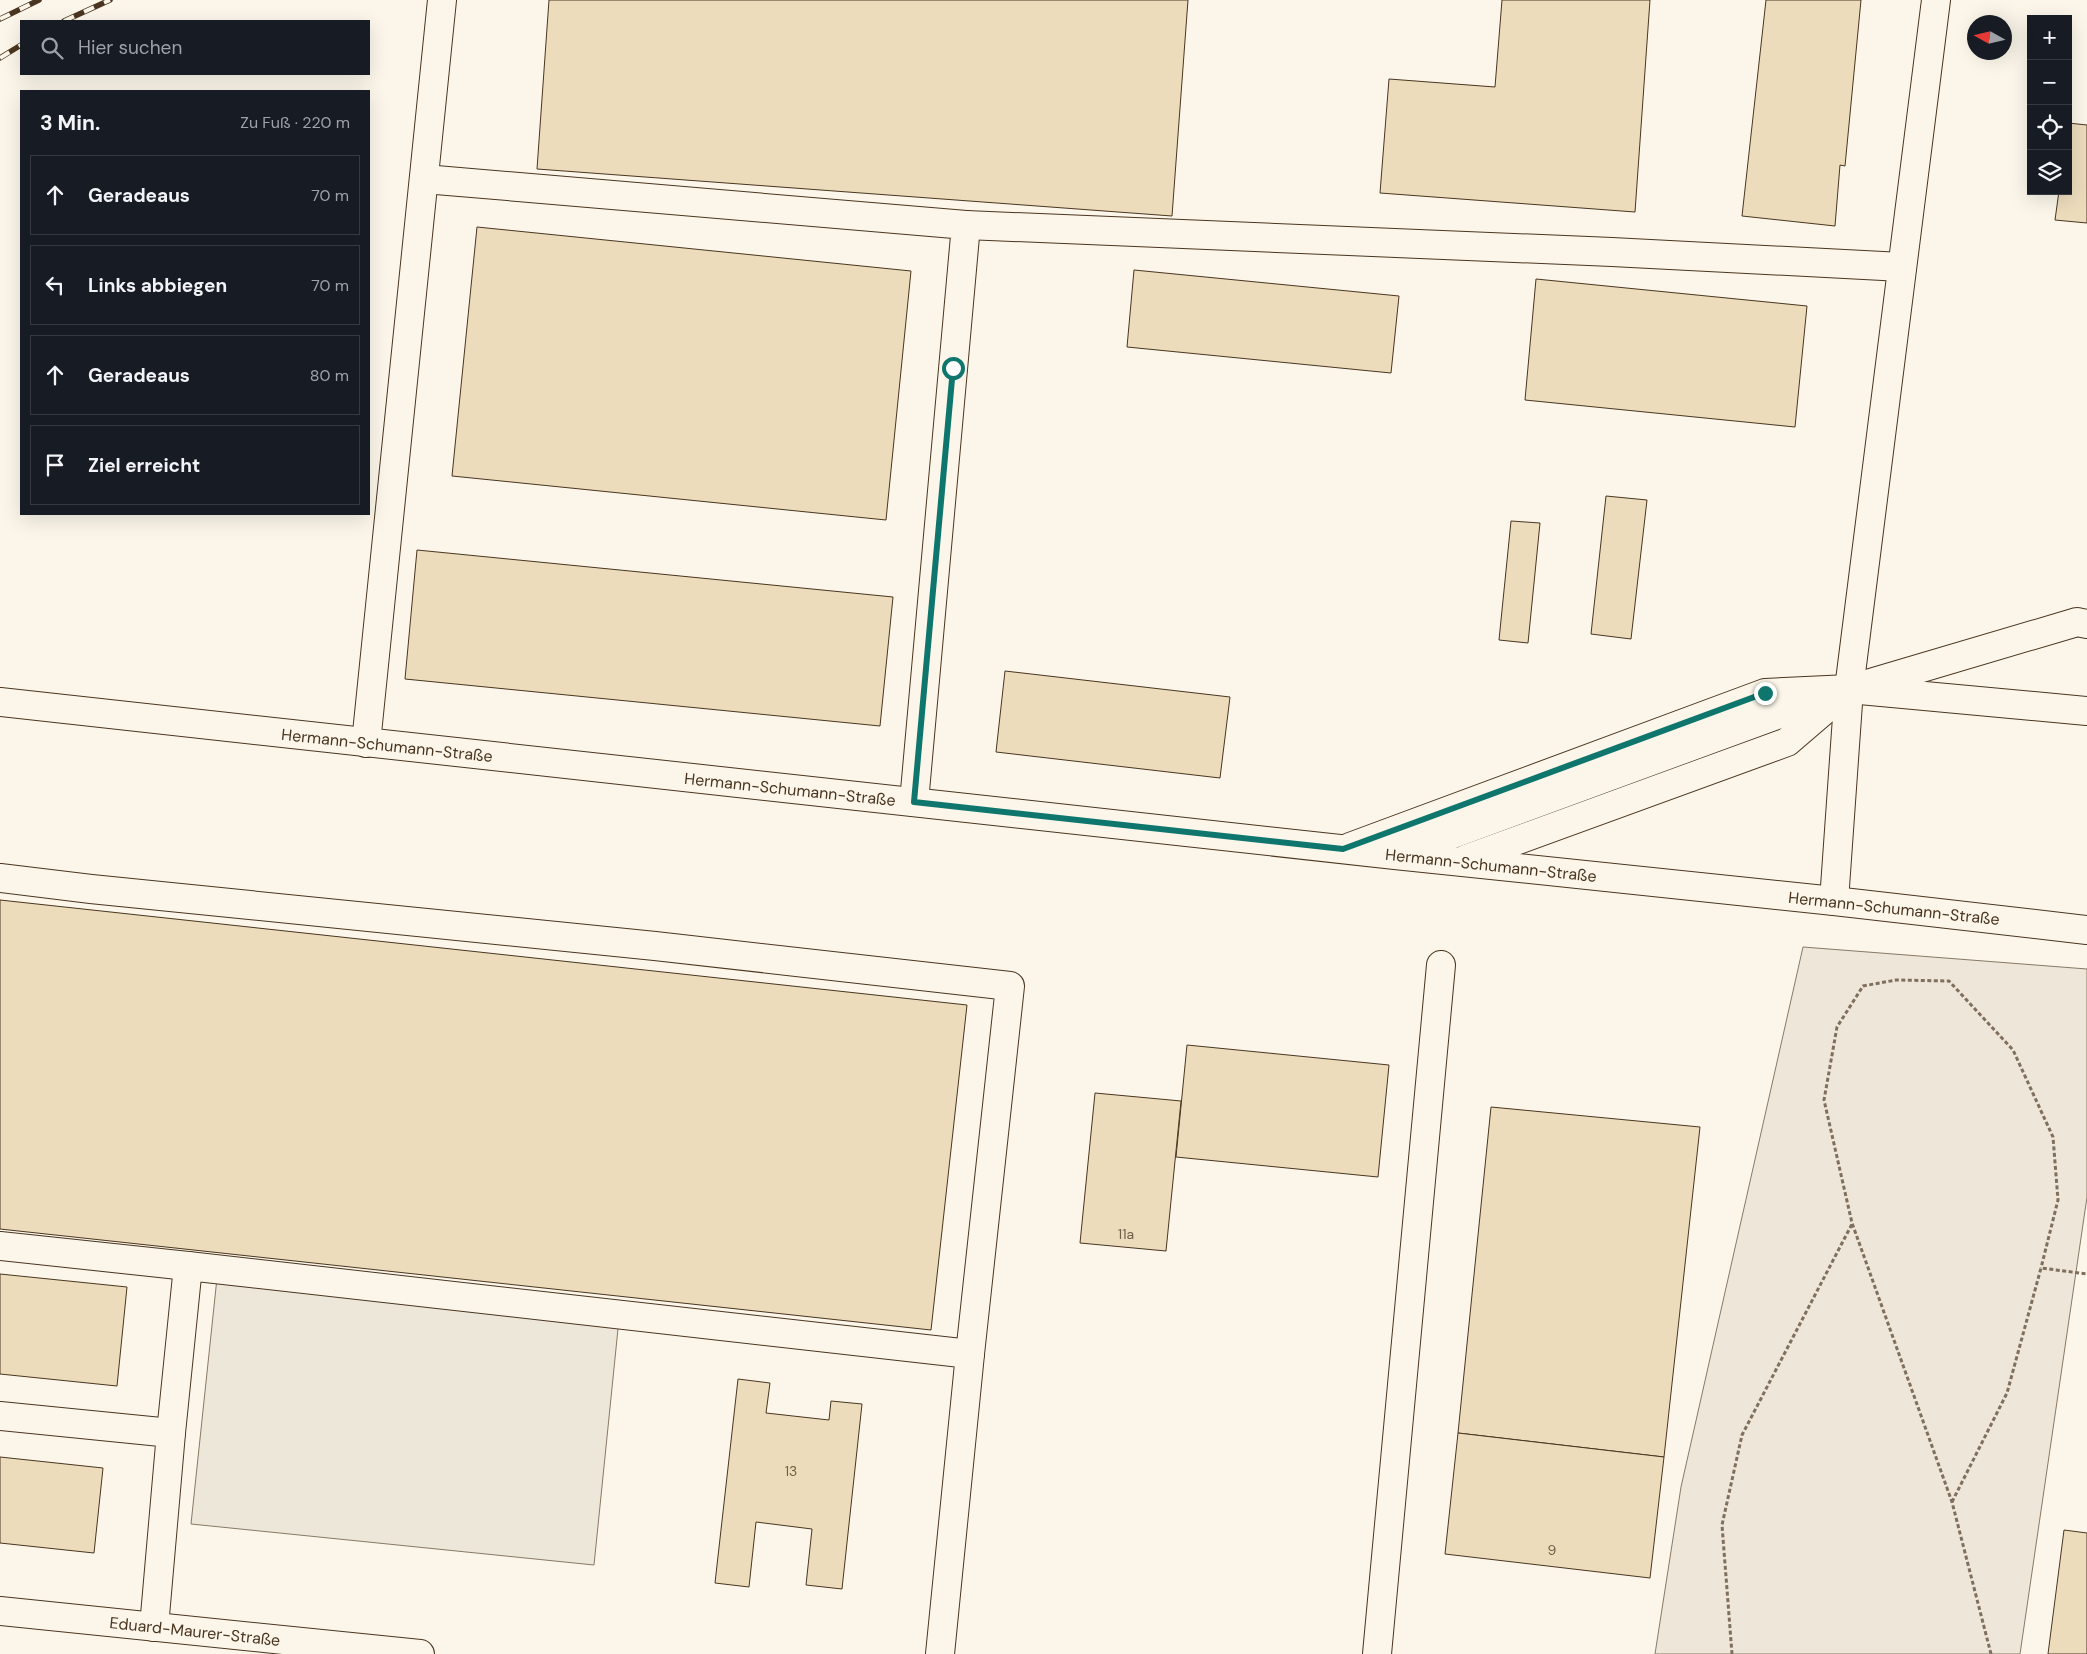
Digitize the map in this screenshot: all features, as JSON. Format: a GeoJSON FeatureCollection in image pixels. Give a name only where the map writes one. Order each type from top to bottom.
{"type":"FeatureCollection","features":[{"type":"Feature","properties":{"kind":"street"},"geometry":{"type":"LineString","coordinates":[[366,743],[442,0]]}},
{"type":"Feature","properties":{"kind":"street"},"geometry":{"type":"LineString","coordinates":[[1834,901],[1849,689],[1936,0]]}},
{"type":"Feature","properties":{"kind":"street"},"geometry":{"type":"LineString","coordinates":[[424,179],[966,226],[1574,250],[1902,267]]}},
{"type":"Feature","properties":{"kind":"street"},"geometry":{"type":"LineString","coordinates":[[914,802],[966,226]]}},
{"type":"Feature","properties":{"kind":"street"},"geometry":{"type":"LineString","coordinates":[[1395,855],[1849,689],[2077,622],[2087,624]]}},
{"type":"Feature","properties":{"kind":"street"},"geometry":{"type":"LineString","coordinates":[[1459,862],[1787,742],[1849,689]]}},
{"type":"Feature","properties":{"kind":"street"},"geometry":{"type":"LineString","coordinates":[[1343,849],[1765,693],[1849,689],[2087,711]]}},
{"type":"Feature","properties":{"kind":"street","name":"Hermann-Schumann-Straße"},"geometry":{"type":"LineString","coordinates":[[0,702],[2087,930]]}},
{"type":"Feature","properties":{"kind":"street"},"geometry":{"type":"LineString","coordinates":[[0,878],[91,889],[655,946],[1010,986],[940,1654]]}},
{"type":"Feature","properties":{"kind":"street"},"geometry":{"type":"LineString","coordinates":[[1377,1654],[1441,965]]}},
{"type":"Feature","properties":{"kind":"street"},"geometry":{"type":"LineString","coordinates":[[0,1246],[970,1354]]}},
{"type":"Feature","properties":{"kind":"street"},"geometry":{"type":"LineString","coordinates":[[154,1627],[188,1266]]}},
{"type":"Feature","properties":{"kind":"street"},"geometry":{"type":"LineString","coordinates":[[0,1416],[171,1433]]}},
{"type":"Feature","properties":{"kind":"street","name":"Eduard-Maurer-Straße"},"geometry":{"type":"LineString","coordinates":[[0,1611],[154,1627],[320,1649],[420,1654]]}},
{"type":"Feature","properties":{"kind":"path"},"geometry":{"type":"LineString","coordinates":[[1952,1502],[2008,1393],[2058,1200],[2053,1137],[2013,1050],[1949,981],[1896,980],[1863,986],[1837,1027],[1824,1100],[1852,1223],[1952,1502],[1991,1654]]}},
{"type":"Feature","properties":{"kind":"path"},"geometry":{"type":"LineString","coordinates":[[1732,1654],[1722,1525],[1742,1435],[1852,1223]]}},
{"type":"Feature","properties":{"kind":"path"},"geometry":{"type":"LineString","coordinates":[[2041,1268],[2087,1274]]}},
{"type":"Feature","properties":{"kind":"shaded area"},"geometry":{"type":"Polygon","coordinates":[[[1803,947],[2087,969],[2087,1197],[2020,1654],[1655,1654],[1681,1487],[1803,947]]]}},
{"type":"Feature","properties":{"kind":"shaded area"},"geometry":{"type":"Polygon","coordinates":[[[217,1278],[619,1319],[594,1565],[191,1524],[217,1278]]]}},
{"type":"Feature","properties":{"kind":"building"},"geometry":{"type":"Polygon","coordinates":[[[549,0],[1188,0],[1172,216],[537,169],[549,0]]]}},
{"type":"Feature","properties":{"kind":"building"},"geometry":{"type":"Polygon","coordinates":[[[1502,0],[1650,0],[1635,212],[1380,193],[1389,79],[1495,87],[1502,0]]]}},
{"type":"Feature","properties":{"kind":"building"},"geometry":{"type":"Polygon","coordinates":[[[1766,0],[1861,0],[1845,166],[1840,165],[1835,226],[1742,216],[1766,0]]]}},
{"type":"Feature","properties":{"kind":"building"},"geometry":{"type":"Polygon","coordinates":[[[2072,123],[2087,125],[2087,223],[2055,220],[2058,195],[2072,195],[2072,123]]]}},
{"type":"Feature","properties":{"kind":"building"},"geometry":{"type":"Polygon","coordinates":[[[477,227],[911,271],[886,520],[452,476],[477,227]]]}},
{"type":"Feature","properties":{"kind":"building"},"geometry":{"type":"Polygon","coordinates":[[[1134,270],[1399,296],[1391,373],[1127,347],[1134,270]]]}},
{"type":"Feature","properties":{"kind":"building"},"geometry":{"type":"Polygon","coordinates":[[[1536,279],[1807,306],[1795,427],[1525,400],[1536,279]]]}},
{"type":"Feature","properties":{"kind":"building"},"geometry":{"type":"Polygon","coordinates":[[[1606,496],[1647,500],[1631,639],[1591,634],[1606,496]]]}},
{"type":"Feature","properties":{"kind":"building"},"geometry":{"type":"Polygon","coordinates":[[[1511,521],[1540,523],[1528,643],[1499,640],[1511,521]]]}},
{"type":"Feature","properties":{"kind":"building"},"geometry":{"type":"Polygon","coordinates":[[[417,550],[893,597],[880,726],[405,679],[417,550]]]}},
{"type":"Feature","properties":{"kind":"building"},"geometry":{"type":"Polygon","coordinates":[[[1005,671],[1230,697],[1220,778],[996,752],[1005,671]]]}},
{"type":"Feature","properties":{"kind":"building"},"geometry":{"type":"Polygon","coordinates":[[[0,900],[967,1005],[931,1330],[0,1229],[0,900]]]}},
{"type":"Feature","properties":{"kind":"building"},"geometry":{"type":"Polygon","coordinates":[[[1187,1045],[1389,1065],[1378,1177],[1176,1157],[1187,1045]]]}},
{"type":"Feature","properties":{"kind":"building"},"geometry":{"type":"Polygon","coordinates":[[[1095,1093],[1181,1101],[1166,1251],[1080,1243],[1095,1093]]]}},
{"type":"Feature","properties":{"kind":"building"},"geometry":{"type":"Polygon","coordinates":[[[1491,1107],[1700,1127],[1664,1457],[1458,1433],[1491,1107]]]}},
{"type":"Feature","properties":{"kind":"building"},"geometry":{"type":"Polygon","coordinates":[[[0,1274],[127,1287],[117,1386],[0,1374],[0,1274]]]}},
{"type":"Feature","properties":{"kind":"building"},"geometry":{"type":"Polygon","coordinates":[[[738,1379],[770,1383],[766,1413],[829,1420],[831,1401],[862,1404],[842,1589],[806,1585],[812,1529],[756,1522],[749,1587],[715,1583],[738,1379]]]}},
{"type":"Feature","properties":{"kind":"building"},"geometry":{"type":"Polygon","coordinates":[[[1458,1433],[1664,1457],[1650,1578],[1445,1554],[1458,1433]]]}},
{"type":"Feature","properties":{"kind":"building"},"geometry":{"type":"Polygon","coordinates":[[[0,1457],[103,1468],[94,1553],[0,1543],[0,1457]]]}},
{"type":"Feature","properties":{"kind":"building"},"geometry":{"type":"Polygon","coordinates":[[[2064,1530],[2087,1533],[2087,1654],[2048,1654],[2064,1530]]]}},
{"type":"Feature","properties":{"kind":"railway"},"geometry":{"type":"LineString","coordinates":[[0,19],[39,0]]}},
{"type":"Feature","properties":{"kind":"railway"},"geometry":{"type":"LineString","coordinates":[[66,20],[110,0]]}},
{"type":"Feature","properties":{"kind":"railway"},"geometry":{"type":"LineString","coordinates":[[0,58],[20,46]]}},
{"type":"Feature","properties":{"kind":"route"},"geometry":{"type":"LineString","coordinates":[[953,368],[914,802],[1343,849],[1765,693]]}}]}
